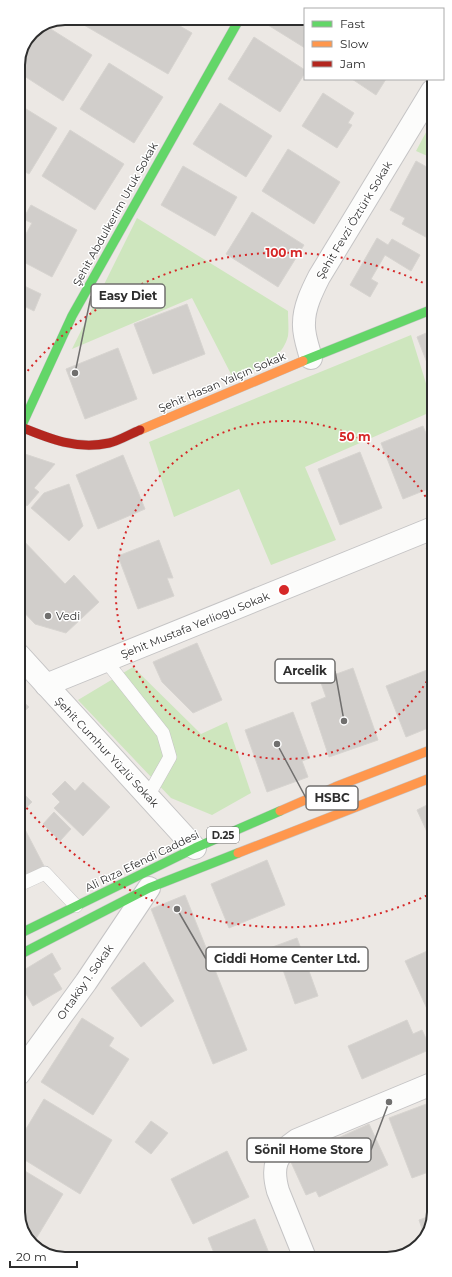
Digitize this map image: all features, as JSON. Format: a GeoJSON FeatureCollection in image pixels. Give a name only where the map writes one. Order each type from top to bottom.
{"type":"FeatureCollection","features":[{"type":"Feature","properties":{"kind":"main road","name":"Şehit Abdulkerim Uruk Sokak"},"geometry":{"type":"LineString","coordinates":[[25,419],[34,402],[58,344],[72,316],[236,25]]}},
{"type":"Feature","properties":{"kind":"main road","name":"Şehit Hasan Yalçın Sokak"},"geometry":{"type":"LineString","coordinates":[[25,430],[63,444],[95,446],[110,443],[311,358],[427,311]]}},
{"type":"Feature","properties":{"kind":"main road","name":"Ali Rıza Efendi Caddesi"},"geometry":{"type":"LineString","coordinates":[[25,931],[195,848],[335,787],[427,751]]}},
{"type":"Feature","properties":{"kind":"main road","name":"D.25"},"geometry":{"type":"LineString","coordinates":[[25,952],[149,888],[427,779]]}},
{"type":"Feature","properties":{"kind":"street","name":"Şehit Fevzi Öztürk Sokak"},"geometry":{"type":"LineString","coordinates":[[311,358],[304,323],[309,300],[313,290],[319,277],[427,99]]}},
{"type":"Feature","properties":{"kind":"street","name":"Şehit Mustafa Yerliogu Sokak"},"geometry":{"type":"LineString","coordinates":[[46,685],[427,530]]}},
{"type":"Feature","properties":{"kind":"street","name":"Şehit Cumhur Yüzlü Sokak"},"geometry":{"type":"LineString","coordinates":[[25,662],[195,848]]}},
{"type":"Feature","properties":{"kind":"street","name":"Ortaköy 1. Sokak"},"geometry":{"type":"LineString","coordinates":[[25,1067],[86,982],[149,888]]}},
{"type":"Feature","properties":{"kind":"street"},"geometry":{"type":"LineString","coordinates":[[303,1252],[275,1180],[274,1171],[276,1162],[281,1152],[297,1140],[427,1086]]}},
{"type":"Feature","properties":{"kind":"lane"},"geometry":{"type":"LineString","coordinates":[[106,661],[163,733],[167,745],[170,757],[148,796]]}},
{"type":"Feature","properties":{"kind":"lane"},"geometry":{"type":"LineString","coordinates":[[25,882],[45,873],[76,906]]}},
{"type":"Feature","properties":{"kind":"green space"},"geometry":{"type":"Polygon","coordinates":[[[427,130],[427,156],[416,151],[427,130]]]}},
{"type":"Feature","properties":{"kind":"green space"},"geometry":{"type":"Polygon","coordinates":[[[137,218],[288,311],[288,336],[285,345],[280,352],[258,368],[233,378],[192,298],[72,349],[137,218]]]}},
{"type":"Feature","properties":{"kind":"green space"},"geometry":{"type":"Polygon","coordinates":[[[411,335],[427,387],[427,414],[305,467],[336,540],[271,565],[239,489],[174,517],[149,442],[411,335]]]}},
{"type":"Feature","properties":{"kind":"green space"},"geometry":{"type":"Polygon","coordinates":[[[133,667],[201,734],[227,722],[251,793],[212,815],[171,798],[78,700],[133,667]]]}},
{"type":"Feature","properties":{"kind":"building"},"geometry":{"type":"Polygon","coordinates":[[[84,25],[178,25],[192,33],[168,74],[84,25]]]}},
{"type":"Feature","properties":{"kind":"building"},"geometry":{"type":"Polygon","coordinates":[[[268,25],[304,25],[304,47],[268,25]]]}},
{"type":"Feature","properties":{"kind":"building"},"geometry":{"type":"Polygon","coordinates":[[[50,28],[92,55],[63,101],[25,77],[25,65],[28,50],[37,37],[50,28]]]}},
{"type":"Feature","properties":{"kind":"building"},"geometry":{"type":"Polygon","coordinates":[[[254,37],[304,69],[304,75],[280,112],[228,79],[254,37]]]}},
{"type":"Feature","properties":{"kind":"building"},"geometry":{"type":"Polygon","coordinates":[[[109,63],[163,97],[134,143],[80,109],[109,63]]]}},
{"type":"Feature","properties":{"kind":"building"},"geometry":{"type":"Polygon","coordinates":[[[354,80],[385,80],[376,95],[354,80]]]}},
{"type":"Feature","properties":{"kind":"building"},"geometry":{"type":"Polygon","coordinates":[[[323,93],[354,113],[348,123],[352,125],[337,148],[302,126],[323,93]]]}},
{"type":"Feature","properties":{"kind":"building"},"geometry":{"type":"Polygon","coordinates":[[[220,103],[272,136],[246,177],[193,144],[220,103]]]}},
{"type":"Feature","properties":{"kind":"building"},"geometry":{"type":"Polygon","coordinates":[[[25,108],[57,128],[29,174],[25,172],[25,108]]]}},
{"type":"Feature","properties":{"kind":"building"},"geometry":{"type":"Polygon","coordinates":[[[70,130],[124,164],[95,210],[42,176],[70,130]]]}},
{"type":"Feature","properties":{"kind":"building"},"geometry":{"type":"Polygon","coordinates":[[[288,149],[340,182],[314,224],[262,191],[288,149]]]}},
{"type":"Feature","properties":{"kind":"building"},"geometry":{"type":"Polygon","coordinates":[[[416,161],[427,167],[427,238],[402,224],[405,218],[390,210],[416,161]]]}},
{"type":"Feature","properties":{"kind":"building"},"geometry":{"type":"Polygon","coordinates":[[[183,166],[237,197],[215,236],[161,205],[183,166]]]}},
{"type":"Feature","properties":{"kind":"building"},"geometry":{"type":"Polygon","coordinates":[[[31,205],[77,230],[52,277],[25,263],[25,236],[32,223],[25,220],[25,216],[31,205]]]}},
{"type":"Feature","properties":{"kind":"building"},"geometry":{"type":"Polygon","coordinates":[[[252,212],[304,245],[278,287],[226,254],[252,212]]]}},
{"type":"Feature","properties":{"kind":"building"},"geometry":{"type":"Polygon","coordinates":[[[377,238],[388,245],[392,239],[420,255],[411,271],[385,255],[371,279],[378,283],[370,297],[350,285],[377,238]]]}},
{"type":"Feature","properties":{"kind":"building"},"geometry":{"type":"Polygon","coordinates":[[[25,286],[41,294],[34,311],[26,307],[25,309],[25,286]]]}},
{"type":"Feature","properties":{"kind":"building"},"geometry":{"type":"Polygon","coordinates":[[[187,304],[205,354],[153,374],[134,324],[187,304]]]}},
{"type":"Feature","properties":{"kind":"building"},"geometry":{"type":"Polygon","coordinates":[[[427,333],[427,363],[417,337],[427,333]]]}},
{"type":"Feature","properties":{"kind":"building"},"geometry":{"type":"Polygon","coordinates":[[[118,348],[137,399],[85,419],[66,369],[118,348]]]}},
{"type":"Feature","properties":{"kind":"building"},"geometry":{"type":"Polygon","coordinates":[[[423,426],[427,436],[427,489],[403,499],[381,443],[423,426]]]}},
{"type":"Feature","properties":{"kind":"building"},"geometry":{"type":"Polygon","coordinates":[[[360,452],[382,508],[340,525],[318,469],[360,452]]]}},
{"type":"Feature","properties":{"kind":"building"},"geometry":{"type":"Polygon","coordinates":[[[25,454],[55,464],[34,488],[39,492],[27,506],[25,504],[25,454]]]}},
{"type":"Feature","properties":{"kind":"building"},"geometry":{"type":"Polygon","coordinates":[[[123,455],[145,509],[98,529],[76,475],[123,455]]]}},
{"type":"Feature","properties":{"kind":"building"},"geometry":{"type":"Polygon","coordinates":[[[69,484],[83,526],[69,541],[31,508],[44,493],[69,484]]]}},
{"type":"Feature","properties":{"kind":"building"},"geometry":{"type":"Polygon","coordinates":[[[159,540],[173,578],[167,578],[174,596],[138,609],[118,556],[159,540]]]}},
{"type":"Feature","properties":{"kind":"building"},"geometry":{"type":"Polygon","coordinates":[[[25,542],[65,584],[74,575],[99,602],[66,633],[35,624],[25,613],[25,542]]]}},
{"type":"Feature","properties":{"kind":"building"},"geometry":{"type":"Polygon","coordinates":[[[197,643],[222,700],[193,713],[162,682],[153,662],[197,643]]]}},
{"type":"Feature","properties":{"kind":"building"},"geometry":{"type":"Polygon","coordinates":[[[353,668],[378,740],[329,757],[311,703],[326,697],[320,680],[353,668]]]}},
{"type":"Feature","properties":{"kind":"building"},"geometry":{"type":"Polygon","coordinates":[[[427,670],[427,728],[406,737],[386,686],[427,670]]]}},
{"type":"Feature","properties":{"kind":"building"},"geometry":{"type":"Polygon","coordinates":[[[25,703],[29,707],[25,711],[25,703]]]}},
{"type":"Feature","properties":{"kind":"building"},"geometry":{"type":"Polygon","coordinates":[[[293,712],[310,758],[302,761],[308,777],[267,792],[245,730],[293,712]]]}},
{"type":"Feature","properties":{"kind":"building"},"geometry":{"type":"Polygon","coordinates":[[[65,781],[75,791],[83,782],[110,807],[83,836],[54,808],[60,802],[52,794],[65,781]]]}},
{"type":"Feature","properties":{"kind":"building"},"geometry":{"type":"Polygon","coordinates":[[[25,795],[32,802],[25,809],[25,795]]]}},
{"type":"Feature","properties":{"kind":"building"},"geometry":{"type":"Polygon","coordinates":[[[427,805],[427,832],[417,810],[427,805]]]}},
{"type":"Feature","properties":{"kind":"building"},"geometry":{"type":"Polygon","coordinates":[[[54,812],[71,829],[60,841],[43,824],[54,812]]]}},
{"type":"Feature","properties":{"kind":"building"},"geometry":{"type":"Polygon","coordinates":[[[25,830],[44,866],[25,876],[25,830]]]}},
{"type":"Feature","properties":{"kind":"building"},"geometry":{"type":"Polygon","coordinates":[[[267,860],[285,905],[229,928],[211,884],[267,860]]]}},
{"type":"Feature","properties":{"kind":"building"},"geometry":{"type":"Polygon","coordinates":[[[185,895],[247,1050],[213,1064],[151,909],[185,895]]]}},
{"type":"Feature","properties":{"kind":"building"},"geometry":{"type":"Polygon","coordinates":[[[297,938],[318,996],[295,1004],[281,964],[265,970],[259,952],[297,938]]]}},
{"type":"Feature","properties":{"kind":"building"},"geometry":{"type":"Polygon","coordinates":[[[427,951],[427,1009],[405,961],[427,951]]]}},
{"type":"Feature","properties":{"kind":"building"},"geometry":{"type":"Polygon","coordinates":[[[52,953],[61,969],[53,974],[62,989],[33,1006],[25,992],[25,969],[52,953]]]}},
{"type":"Feature","properties":{"kind":"building"},"geometry":{"type":"Polygon","coordinates":[[[144,962],[174,1001],[141,1027],[111,988],[144,962]]]}},
{"type":"Feature","properties":{"kind":"building"},"geometry":{"type":"Polygon","coordinates":[[[82,1018],[114,1038],[109,1046],[129,1059],[93,1115],[41,1082],[82,1018]]]}},
{"type":"Feature","properties":{"kind":"building"},"geometry":{"type":"Polygon","coordinates":[[[407,1020],[413,1034],[422,1030],[427,1041],[427,1051],[362,1079],[348,1046],[407,1020]]]}},
{"type":"Feature","properties":{"kind":"building"},"geometry":{"type":"Polygon","coordinates":[[[44,1099],[112,1140],[80,1194],[25,1160],[25,1131],[44,1099]]]}},
{"type":"Feature","properties":{"kind":"building"},"geometry":{"type":"Polygon","coordinates":[[[427,1104],[427,1173],[412,1178],[389,1118],[427,1104]]]}},
{"type":"Feature","properties":{"kind":"building"},"geometry":{"type":"Polygon","coordinates":[[[151,1121],[168,1133],[151,1154],[135,1142],[151,1121]]]}},
{"type":"Feature","properties":{"kind":"building"},"geometry":{"type":"Polygon","coordinates":[[[369,1124],[388,1165],[319,1197],[316,1191],[306,1195],[290,1160],[369,1124]]]}},
{"type":"Feature","properties":{"kind":"building"},"geometry":{"type":"Polygon","coordinates":[[[227,1151],[249,1197],[193,1224],[171,1179],[227,1151]]]}},
{"type":"Feature","properties":{"kind":"building"},"geometry":{"type":"Polygon","coordinates":[[[25,1171],[63,1194],[36,1239],[28,1227],[25,1217],[25,1171]]]}},
{"type":"Feature","properties":{"kind":"building"},"geometry":{"type":"Polygon","coordinates":[[[427,1217],[423,1230],[419,1220],[427,1217]]]}},
{"type":"Feature","properties":{"kind":"building"},"geometry":{"type":"Polygon","coordinates":[[[255,1219],[269,1252],[214,1252],[208,1238],[255,1219]]]}},
{"type":"Feature","properties":{"kind":"traffic: fast"},"geometry":{"type":"LineString","coordinates":[[25,418],[72,316],[236,25]]}},
{"type":"Feature","properties":{"kind":"traffic: fast"},"geometry":{"type":"LineString","coordinates":[[303,361],[427,311]]}},
{"type":"Feature","properties":{"kind":"traffic: fast"},"geometry":{"type":"LineString","coordinates":[[25,931],[195,848],[280,811]]}},
{"type":"Feature","properties":{"kind":"traffic: fast"},"geometry":{"type":"LineString","coordinates":[[25,952],[149,888],[238,853]]}},
{"type":"Feature","properties":{"kind":"traffic: slow"},"geometry":{"type":"LineString","coordinates":[[140,430],[303,361]]}},
{"type":"Feature","properties":{"kind":"traffic: slow"},"geometry":{"type":"LineString","coordinates":[[280,811],[335,787],[427,751]]}},
{"type":"Feature","properties":{"kind":"traffic: slow"},"geometry":{"type":"LineString","coordinates":[[238,853],[427,779]]}},
{"type":"Feature","properties":{"kind":"traffic: jam"},"geometry":{"type":"LineString","coordinates":[[25,429],[42,436],[64,442],[86,445],[97,445],[113,442],[140,430]]}},
{"type":"Feature","properties":{"kind":"place","name":"Easy Diet"},"geometry":{"type":"Point","coordinates":[75,373]}},
{"type":"Feature","properties":{"kind":"place","name":"Vedi"},"geometry":{"type":"Point","coordinates":[48,616]}},
{"type":"Feature","properties":{"kind":"place","name":"Arcelik"},"geometry":{"type":"Point","coordinates":[344,721]}},
{"type":"Feature","properties":{"kind":"place","name":"HSBC"},"geometry":{"type":"Point","coordinates":[277,744]}},
{"type":"Feature","properties":{"kind":"place","name":"Ciddi Home Center Ltd."},"geometry":{"type":"Point","coordinates":[177,909]}},
{"type":"Feature","properties":{"kind":"place","name":"Sönil Home Store"},"geometry":{"type":"Point","coordinates":[389,1102]}}]}
